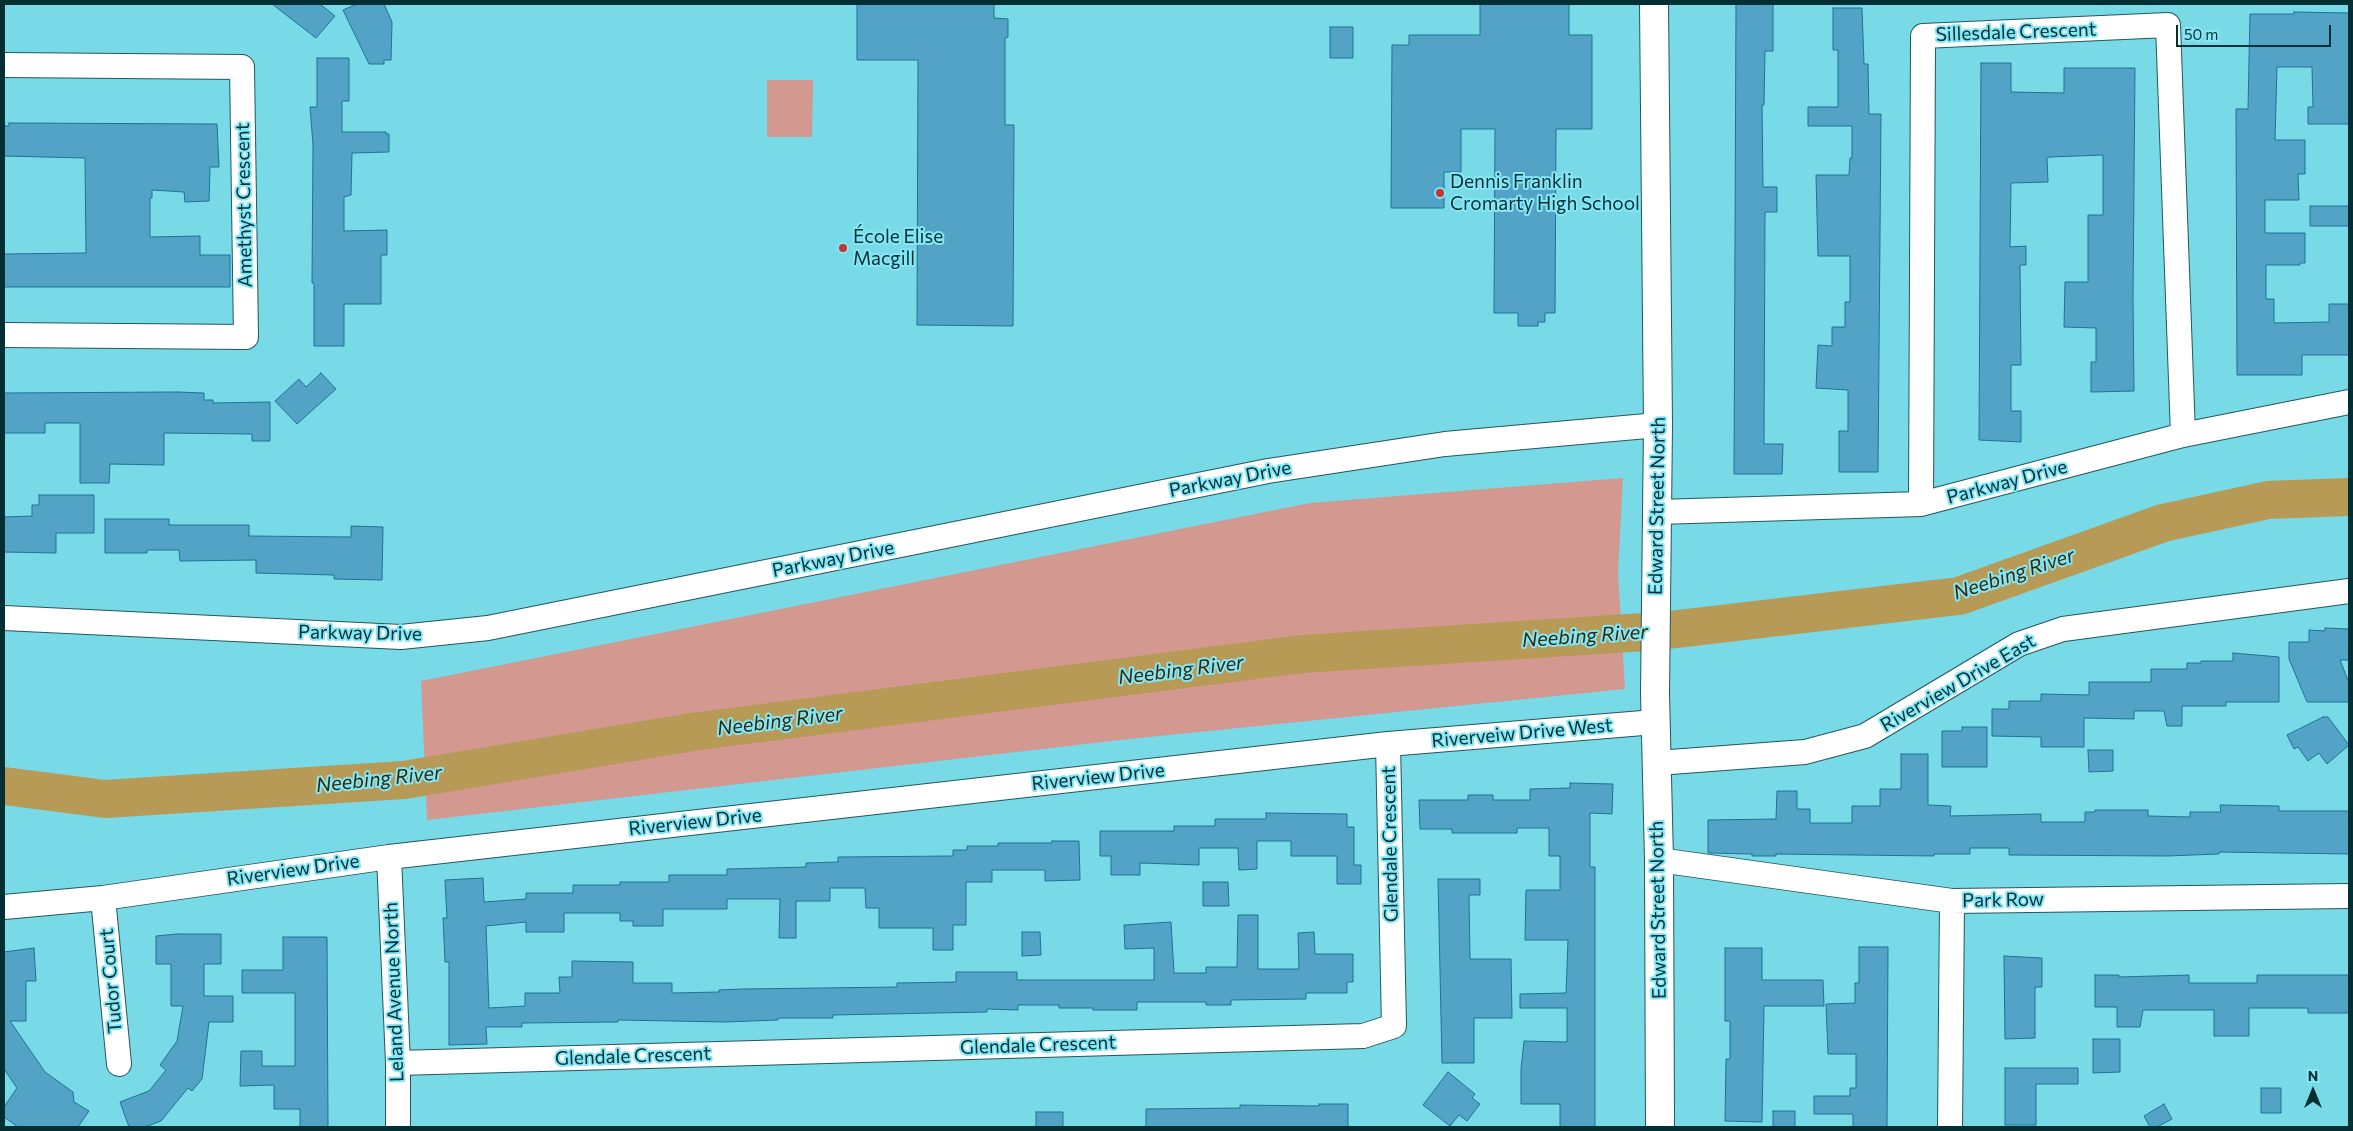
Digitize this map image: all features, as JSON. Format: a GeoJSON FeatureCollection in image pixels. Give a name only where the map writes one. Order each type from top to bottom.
{"type":"FeatureCollection","features":[{"type":"Feature","properties":{"kind":"main road","name":"Edward Street North"},"geometry":{"type":"LineString","coordinates":[[1654,4],[1658,425],[1655,722],[1659,860],[1660,1127]]}},
{"type":"Feature","properties":{"kind":"street","name":"Sillesdale Crescent"},"geometry":{"type":"LineString","coordinates":[[1921,504],[1923,36],[2168,25],[2183,435]]}},
{"type":"Feature","properties":{"kind":"street","name":"Amethyst Crescent"},"geometry":{"type":"LineString","coordinates":[[4,65],[242,67],[246,337],[4,335]]}},
{"type":"Feature","properties":{"kind":"street","name":"Parkway Drive"},"geometry":{"type":"LineString","coordinates":[[1658,512],[1921,504],[2183,435],[2349,402]]}},
{"type":"Feature","properties":{"kind":"street","name":"Parkway Drive"},"geometry":{"type":"LineString","coordinates":[[4,618],[401,636],[488,628],[1268,471],[1445,444],[1658,425]]}},
{"type":"Feature","properties":{"kind":"street","name":"Riverview Drive East"},"geometry":{"type":"LineString","coordinates":[[1656,763],[1806,752],[1865,736],[2019,644],[2063,629],[2349,591]]}},
{"type":"Feature","properties":{"kind":"street","name":"Riverveiw Drive West"},"geometry":{"type":"LineString","coordinates":[[1388,744],[1655,722]]}},
{"type":"Feature","properties":{"kind":"street","name":"Riverview Drive"},"geometry":{"type":"LineString","coordinates":[[4,907],[103,898],[389,857],[1388,744]]}},
{"type":"Feature","properties":{"kind":"street","name":"Glendale Crescent"},"geometry":{"type":"LineString","coordinates":[[398,1063],[1363,1036],[1394,1026],[1388,744]]}},
{"type":"Feature","properties":{"kind":"street","name":"Leland Avenue North"},"geometry":{"type":"LineString","coordinates":[[389,857],[398,1063],[398,1127]]}},
{"type":"Feature","properties":{"kind":"street","name":"Park Row"},"geometry":{"type":"LineString","coordinates":[[1659,860],[1952,901],[2349,896]]}},
{"type":"Feature","properties":{"kind":"street","name":"Tudor Court"},"geometry":{"type":"LineString","coordinates":[[103,898],[119,1064]]}},
{"type":"Feature","properties":{"kind":"street"},"geometry":{"type":"LineString","coordinates":[[1950,1127],[1952,901]]}},
{"type":"Feature","properties":{"kind":"shaded area"},"geometry":{"type":"Polygon","coordinates":[[[767,80],[813,80],[812,137],[767,137],[767,80]]]}},
{"type":"Feature","properties":{"kind":"shaded area"},"geometry":{"type":"Polygon","coordinates":[[[1623,478],[1618,573],[1625,689],[1129,739],[427,820],[421,681],[1310,503],[1623,478]]]}},
{"type":"Feature","properties":{"kind":"building"},"geometry":{"type":"Polygon","coordinates":[[[272,4],[320,4],[335,16],[316,38],[272,4]]]}},
{"type":"Feature","properties":{"kind":"building"},"geometry":{"type":"Polygon","coordinates":[[[357,4],[384,4],[392,22],[391,60],[384,60],[384,64],[369,64],[343,10],[357,4]]]}},
{"type":"Feature","properties":{"kind":"building"},"geometry":{"type":"Polygon","coordinates":[[[857,4],[994,4],[994,18],[1008,19],[1008,37],[1005,38],[1005,125],[1014,125],[1013,326],[917,325],[918,60],[857,60],[857,4]]]}},
{"type":"Feature","properties":{"kind":"building"},"geometry":{"type":"Polygon","coordinates":[[[1480,4],[1569,4],[1569,35],[1592,35],[1592,129],[1556,129],[1555,313],[1545,313],[1545,322],[1538,322],[1538,326],[1518,326],[1518,313],[1494,313],[1495,129],[1461,129],[1461,172],[1444,172],[1444,208],[1391,208],[1392,45],[1409,45],[1409,35],[1480,35],[1480,4]]]}},
{"type":"Feature","properties":{"kind":"building"},"geometry":{"type":"Polygon","coordinates":[[[1736,4],[1773,4],[1773,51],[1765,51],[1764,105],[1762,105],[1763,187],[1777,187],[1777,212],[1765,212],[1764,444],[1783,444],[1782,474],[1734,474],[1736,4]]]}},
{"type":"Feature","properties":{"kind":"building"},"geometry":{"type":"Polygon","coordinates":[[[1833,8],[1862,8],[1864,64],[1868,64],[1869,114],[1881,114],[1878,472],[1839,472],[1839,431],[1848,431],[1848,390],[1816,388],[1818,345],[1832,346],[1832,327],[1845,327],[1845,302],[1850,302],[1850,256],[1818,256],[1816,175],[1849,175],[1850,158],[1852,158],[1852,126],[1808,126],[1808,107],[1838,107],[1838,50],[1833,50],[1833,8]]]}},
{"type":"Feature","properties":{"kind":"building"},"geometry":{"type":"Polygon","coordinates":[[[2294,12],[2349,13],[2349,124],[2308,124],[2308,107],[2313,107],[2312,67],[2277,67],[2275,140],[2305,140],[2305,174],[2298,174],[2299,200],[2265,200],[2265,233],[2305,233],[2305,263],[2300,263],[2300,265],[2266,265],[2266,299],[2274,299],[2274,323],[2329,322],[2329,304],[2349,304],[2349,355],[2302,355],[2302,375],[2237,375],[2236,109],[2248,109],[2250,14],[2294,14],[2294,12]]]}},
{"type":"Feature","properties":{"kind":"building"},"geometry":{"type":"Polygon","coordinates":[[[1330,27],[1353,27],[1353,58],[1330,58],[1330,27]]]}},
{"type":"Feature","properties":{"kind":"building"},"geometry":{"type":"Polygon","coordinates":[[[317,58],[349,58],[349,101],[342,101],[342,132],[386,132],[386,134],[389,134],[389,152],[352,153],[351,195],[344,197],[344,231],[387,230],[387,255],[381,255],[381,304],[344,304],[344,346],[314,346],[314,283],[312,283],[313,145],[310,107],[317,107],[317,58]]]}},
{"type":"Feature","properties":{"kind":"building"},"geometry":{"type":"Polygon","coordinates":[[[1981,63],[2011,63],[2011,92],[2064,93],[2064,68],[2135,68],[2134,391],[2091,392],[2091,362],[2096,362],[2096,328],[2064,327],[2065,282],[2088,282],[2088,215],[2103,215],[2103,155],[2047,158],[2048,182],[2011,183],[2010,247],[2026,246],[2026,265],[2020,265],[2021,365],[2011,365],[2011,411],[2021,411],[2021,442],[1979,440],[1981,63]]]}},
{"type":"Feature","properties":{"kind":"building"},"geometry":{"type":"Polygon","coordinates":[[[9,123],[217,124],[219,167],[210,167],[209,201],[185,202],[184,192],[152,190],[152,198],[150,198],[150,237],[200,236],[200,255],[230,255],[230,287],[4,287],[4,254],[86,253],[85,158],[4,156],[4,126],[9,126],[9,123]]]}},
{"type":"Feature","properties":{"kind":"building"},"geometry":{"type":"Polygon","coordinates":[[[2310,206],[2349,206],[2349,226],[2310,226],[2310,206]]]}},
{"type":"Feature","properties":{"kind":"building"},"geometry":{"type":"Polygon","coordinates":[[[321,373],[336,389],[297,424],[275,401],[299,379],[306,387],[321,373]]]}},
{"type":"Feature","properties":{"kind":"building"},"geometry":{"type":"Polygon","coordinates":[[[4,393],[204,393],[204,400],[213,400],[213,403],[270,402],[270,441],[252,441],[252,434],[164,433],[164,465],[110,464],[109,483],[80,483],[80,423],[45,423],[45,433],[4,433],[4,393]]]}},
{"type":"Feature","properties":{"kind":"building"},"geometry":{"type":"Polygon","coordinates":[[[39,495],[94,495],[94,533],[56,533],[56,553],[4,552],[4,517],[32,516],[32,505],[39,505],[39,495]]]}},
{"type":"Feature","properties":{"kind":"building"},"geometry":{"type":"Polygon","coordinates":[[[105,519],[169,519],[169,525],[249,525],[249,536],[351,537],[351,526],[383,527],[382,580],[334,579],[334,575],[256,573],[256,560],[180,561],[179,550],[147,550],[147,553],[105,553],[105,519]]]}},
{"type":"Feature","properties":{"kind":"building"},"geometry":{"type":"Polygon","coordinates":[[[2325,628],[2349,629],[2349,660],[2340,660],[2349,683],[2349,702],[2307,702],[2289,659],[2289,642],[2309,642],[2309,630],[2325,631],[2325,628]]]}},
{"type":"Feature","properties":{"kind":"building"},"geometry":{"type":"Polygon","coordinates":[[[2233,653],[2279,657],[2279,702],[2226,702],[2226,706],[2182,706],[2182,726],[2167,726],[2164,711],[2134,711],[2134,719],[2084,718],[2084,747],[2041,747],[2041,737],[1992,736],[1992,709],[2009,709],[2009,701],[2041,701],[2041,694],[2089,695],[2089,682],[2151,682],[2151,669],[2187,669],[2187,663],[2233,661],[2233,653]]]}},
{"type":"Feature","properties":{"kind":"building"},"geometry":{"type":"Polygon","coordinates":[[[2323,717],[2328,717],[2349,745],[2327,764],[2319,753],[2308,761],[2298,747],[2294,749],[2287,735],[2323,717]]]}},
{"type":"Feature","properties":{"kind":"building"},"geometry":{"type":"Polygon","coordinates":[[[1962,727],[1987,727],[1987,767],[1942,767],[1942,731],[1962,731],[1962,727]]]}},
{"type":"Feature","properties":{"kind":"building"},"geometry":{"type":"Polygon","coordinates":[[[2088,750],[2113,750],[2113,771],[2089,772],[2088,750]]]}},
{"type":"Feature","properties":{"kind":"building"},"geometry":{"type":"Polygon","coordinates":[[[1901,754],[1928,754],[1928,805],[1951,806],[1950,816],[2041,814],[2041,822],[2085,822],[2085,812],[2095,812],[2095,810],[2148,810],[2148,816],[2190,817],[2190,812],[2221,812],[2220,805],[2279,806],[2279,811],[2349,811],[2349,854],[2219,852],[2219,854],[2167,856],[2009,855],[2009,848],[1970,848],[1970,854],[1934,854],[1934,856],[1776,854],[1776,856],[1752,856],[1752,854],[1708,853],[1708,820],[1776,819],[1777,791],[1797,791],[1797,809],[1810,809],[1810,823],[1852,823],[1852,806],[1880,806],[1880,789],[1901,789],[1901,754]]]}},
{"type":"Feature","properties":{"kind":"building"},"geometry":{"type":"Polygon","coordinates":[[[1570,783],[1613,784],[1612,814],[1590,813],[1590,867],[1595,867],[1595,1127],[1560,1127],[1560,1104],[1521,1104],[1521,1069],[1524,1041],[1567,1042],[1567,1008],[1520,1008],[1520,994],[1566,993],[1568,940],[1525,940],[1526,890],[1560,890],[1560,856],[1549,856],[1549,828],[1517,828],[1517,833],[1452,833],[1452,829],[1420,829],[1419,800],[1468,800],[1468,795],[1493,795],[1493,800],[1530,800],[1530,789],[1570,788],[1570,783]]]}},
{"type":"Feature","properties":{"kind":"building"},"geometry":{"type":"Polygon","coordinates":[[[1266,813],[1347,814],[1347,827],[1354,827],[1354,865],[1361,865],[1361,884],[1337,884],[1337,856],[1291,856],[1291,841],[1257,841],[1257,869],[1239,870],[1238,848],[1199,848],[1199,865],[1140,863],[1140,875],[1111,875],[1111,856],[1100,856],[1100,831],[1174,831],[1174,826],[1215,826],[1215,819],[1266,819],[1266,813]]]}},
{"type":"Feature","properties":{"kind":"building"},"geometry":{"type":"Polygon","coordinates":[[[1052,841],[1079,841],[1080,880],[1045,881],[1045,870],[992,870],[992,882],[966,882],[966,925],[953,925],[953,950],[933,950],[933,928],[879,928],[879,908],[866,908],[865,888],[830,888],[830,901],[796,901],[796,938],[779,938],[780,899],[727,899],[727,909],[663,909],[663,926],[633,926],[633,921],[620,921],[620,913],[564,913],[564,932],[526,932],[526,922],[486,926],[489,1008],[525,1006],[525,993],[560,993],[559,977],[572,977],[572,961],[633,962],[633,983],[672,983],[672,993],[719,992],[719,990],[744,989],[897,987],[897,983],[956,982],[956,972],[1017,972],[1017,980],[1154,980],[1154,948],[1125,949],[1124,925],[1171,922],[1174,973],[1206,973],[1206,967],[1237,967],[1238,915],[1258,915],[1258,969],[1299,969],[1298,933],[1314,932],[1315,954],[1353,954],[1353,982],[1347,982],[1347,993],[1306,993],[1306,999],[1231,1000],[1231,1005],[1206,1005],[1206,1002],[1137,1002],[1137,1010],[1093,1010],[1093,1008],[1059,1008],[1059,1005],[1018,1005],[1018,1010],[987,1009],[987,1012],[833,1015],[833,1018],[778,1018],[778,1020],[725,1022],[618,1020],[618,1022],[522,1023],[522,1027],[486,1027],[487,1044],[449,1045],[449,962],[445,962],[443,918],[447,918],[445,880],[483,878],[484,902],[526,899],[526,893],[573,893],[573,885],[620,885],[620,882],[669,882],[669,875],[727,875],[727,869],[806,867],[806,863],[838,862],[838,857],[953,856],[953,850],[967,850],[967,846],[998,846],[998,843],[1052,843],[1052,841]]]}},
{"type":"Feature","properties":{"kind":"building"},"geometry":{"type":"Polygon","coordinates":[[[1438,879],[1480,879],[1480,895],[1469,895],[1470,959],[1511,959],[1512,1018],[1474,1018],[1474,1063],[1442,1063],[1438,879]]]}},
{"type":"Feature","properties":{"kind":"building"},"geometry":{"type":"Polygon","coordinates":[[[1203,882],[1228,882],[1229,906],[1203,906],[1203,882]]]}},
{"type":"Feature","properties":{"kind":"building"},"geometry":{"type":"Polygon","coordinates":[[[1022,932],[1040,932],[1041,955],[1022,956],[1022,932]]]}},
{"type":"Feature","properties":{"kind":"building"},"geometry":{"type":"Polygon","coordinates":[[[221,934],[221,964],[204,964],[204,996],[233,996],[233,1022],[209,1022],[202,1079],[192,1091],[188,1088],[161,1121],[145,1127],[129,1127],[120,1102],[149,1091],[166,1070],[160,1065],[177,1041],[183,1006],[171,1006],[171,964],[156,964],[156,936],[221,934]]]}},
{"type":"Feature","properties":{"kind":"building"},"geometry":{"type":"Polygon","coordinates":[[[283,937],[327,937],[328,1127],[300,1127],[300,1109],[274,1109],[274,1085],[240,1086],[241,1051],[262,1051],[262,1066],[295,1066],[295,993],[242,993],[242,970],[283,970],[283,937]]]}},
{"type":"Feature","properties":{"kind":"building"},"geometry":{"type":"Polygon","coordinates":[[[1859,947],[1888,947],[1887,1127],[1853,1127],[1853,1114],[1814,1114],[1814,1096],[1850,1096],[1850,1088],[1856,1088],[1856,1054],[1828,1054],[1826,1004],[1855,1003],[1855,983],[1859,983],[1859,947]]]}},
{"type":"Feature","properties":{"kind":"building"},"geometry":{"type":"Polygon","coordinates":[[[34,948],[36,981],[26,981],[26,1021],[10,1021],[45,1072],[73,1092],[74,1102],[89,1111],[78,1127],[18,1127],[4,1117],[4,1107],[17,1088],[4,1069],[4,952],[34,948]]]}},
{"type":"Feature","properties":{"kind":"building"},"geometry":{"type":"Polygon","coordinates":[[[1725,948],[1762,948],[1762,980],[1823,980],[1824,1006],[1764,1006],[1762,1122],[1725,1121],[1726,1059],[1730,1059],[1730,1021],[1725,1021],[1725,948]]]}},
{"type":"Feature","properties":{"kind":"building"},"geometry":{"type":"Polygon","coordinates":[[[2004,956],[2042,958],[2042,987],[2035,987],[2035,1038],[2005,1039],[2004,956]]]}},
{"type":"Feature","properties":{"kind":"building"},"geometry":{"type":"Polygon","coordinates":[[[2095,975],[2119,975],[2119,977],[2189,975],[2189,983],[2257,983],[2257,975],[2349,975],[2349,1013],[2308,1013],[2308,1008],[2249,1008],[2249,1036],[2214,1036],[2214,1010],[2143,1010],[2140,1027],[2117,1027],[2117,1007],[2095,1007],[2095,975]]]}},
{"type":"Feature","properties":{"kind":"building"},"geometry":{"type":"Polygon","coordinates":[[[2093,1039],[2120,1039],[2120,1072],[2093,1073],[2093,1039]]]}},
{"type":"Feature","properties":{"kind":"building"},"geometry":{"type":"Polygon","coordinates":[[[2005,1068],[2078,1068],[2078,1084],[2036,1084],[2036,1125],[2005,1125],[2005,1068]]]}},
{"type":"Feature","properties":{"kind":"building"},"geometry":{"type":"Polygon","coordinates":[[[1448,1072],[1475,1094],[1472,1098],[1480,1104],[1467,1121],[1459,1115],[1450,1126],[1423,1105],[1448,1072]]]}},
{"type":"Feature","properties":{"kind":"building"},"geometry":{"type":"Polygon","coordinates":[[[2261,1088],[2281,1088],[2281,1113],[2261,1113],[2261,1088]]]}},
{"type":"Feature","properties":{"kind":"building"},"geometry":{"type":"Polygon","coordinates":[[[1319,1104],[1348,1104],[1348,1127],[1146,1127],[1146,1109],[1240,1108],[1240,1105],[1319,1106],[1319,1104]]]}},
{"type":"Feature","properties":{"kind":"building"},"geometry":{"type":"Polygon","coordinates":[[[2164,1104],[2172,1119],[2157,1127],[2150,1127],[2144,1116],[2164,1104]]]}},
{"type":"Feature","properties":{"kind":"building"},"geometry":{"type":"Polygon","coordinates":[[[1773,1111],[1795,1111],[1795,1127],[1773,1127],[1773,1111]]]}},
{"type":"Feature","properties":{"kind":"building"},"geometry":{"type":"Polygon","coordinates":[[[1036,1112],[1063,1112],[1063,1127],[1036,1127],[1036,1112]]]}},
{"type":"Feature","properties":{"kind":"waterway","name":"Neebing River"},"geometry":{"type":"LineString","coordinates":[[4,786],[105,799],[404,780],[699,731],[1303,654],[1660,631],[1959,596],[2163,523],[2268,500],[2349,497]]}},
{"type":"Feature","properties":{"kind":"place","name":"Dennis Franklin Cromarty High School"},"geometry":{"type":"Point","coordinates":[1440,193]}},
{"type":"Feature","properties":{"kind":"place","name":"École Elise Macgill"},"geometry":{"type":"Point","coordinates":[843,248]}}]}
